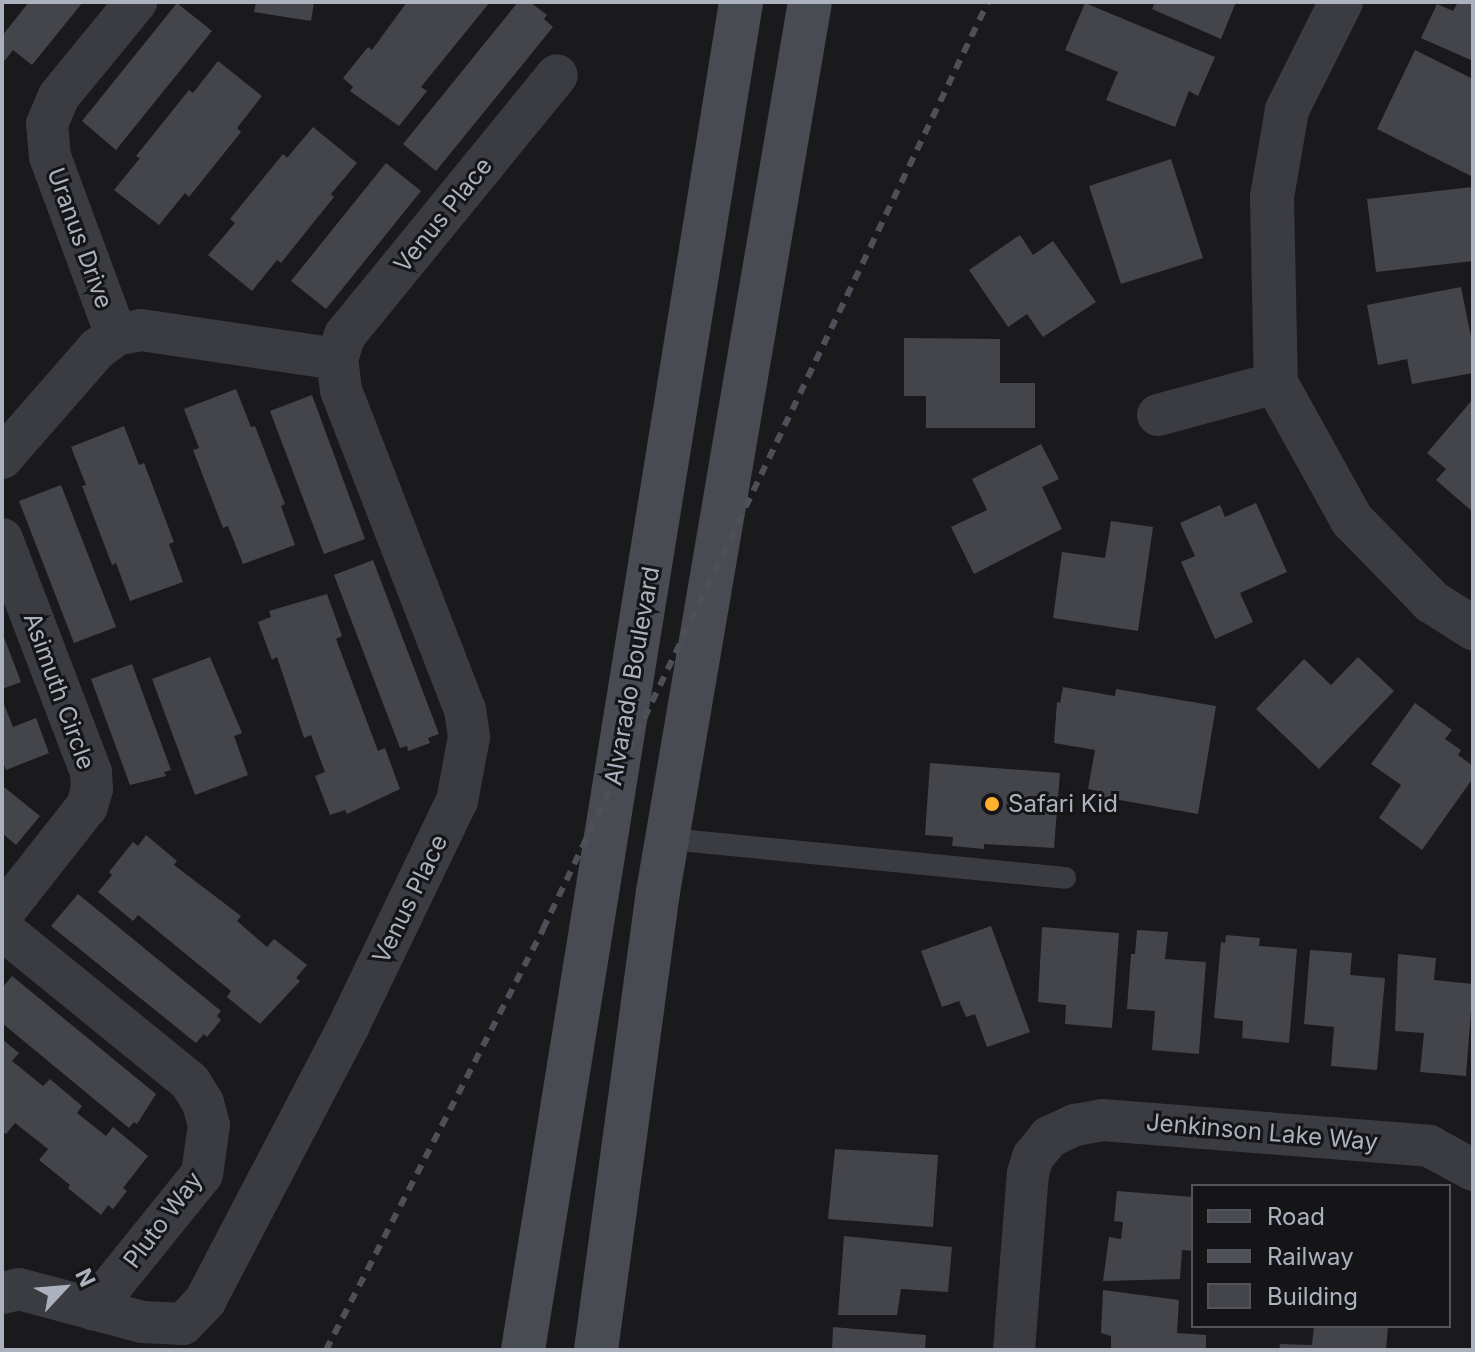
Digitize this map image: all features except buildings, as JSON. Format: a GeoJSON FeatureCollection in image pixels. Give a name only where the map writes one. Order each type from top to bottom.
{"type":"FeatureCollection","features":[{"type":"Feature","properties":{"kind":"main road","name":"Alvarado Boulevard"},"geometry":{"type":"LineString","coordinates":[[523,1350],[741,2]]}},
{"type":"Feature","properties":{"kind":"main road"},"geometry":{"type":"LineString","coordinates":[[596,1350],[669,839],[810,2]]}},
{"type":"Feature","properties":{"kind":"street","name":"Uranus Drive"},"geometry":{"type":"LineString","coordinates":[[2,458],[97,349],[116,335],[50,157],[47,124],[59,96],[136,2]]}},
{"type":"Feature","properties":{"kind":"street"},"geometry":{"type":"LineString","coordinates":[[1341,2],[1287,110],[1274,182],[1276,383],[1352,520],[1432,602],[1473,628]]}},
{"type":"Feature","properties":{"kind":"street","name":"Venus Place"},"geometry":{"type":"LineString","coordinates":[[93,1309],[142,1322],[183,1324],[205,1301],[349,1025],[457,801],[469,737],[465,710],[341,390],[337,359],[345,335],[557,75]]}},
{"type":"Feature","properties":{"kind":"street"},"geometry":{"type":"LineString","coordinates":[[116,335],[141,330],[337,359]]}},
{"type":"Feature","properties":{"kind":"street"},"geometry":{"type":"LineString","coordinates":[[1158,415],[1276,383]]}},
{"type":"Feature","properties":{"kind":"street","name":"Asimuth Circle"},"geometry":{"type":"LineString","coordinates":[[2,539],[91,772],[92,789],[87,806],[2,914]]}},
{"type":"Feature","properties":{"kind":"street","name":"Pluto Way"},"geometry":{"type":"LineString","coordinates":[[2,929],[190,1082],[203,1103],[209,1125],[202,1174],[93,1309]]}},
{"type":"Feature","properties":{"kind":"street","name":"Jenkinson Lake Way"},"geometry":{"type":"LineString","coordinates":[[1014,1350],[1028,1174],[1033,1157],[1049,1137],[1075,1125],[1102,1120],[1429,1146],[1473,1170]]}},
{"type":"Feature","properties":{"kind":"street"},"geometry":{"type":"LineString","coordinates":[[2,1293],[19,1289],[93,1309]]}},
{"type":"Feature","properties":{"kind":"lane"},"geometry":{"type":"LineString","coordinates":[[669,839],[1065,878]]}},
{"type":"Feature","properties":{"kind":"railway"},"geometry":{"type":"LineString","coordinates":[[326,1350],[543,929],[988,2]]}},
{"type":"Feature","properties":{"kind":"place","name":"Safari Kid"},"geometry":{"type":"Point","coordinates":[992,804]}}]}
